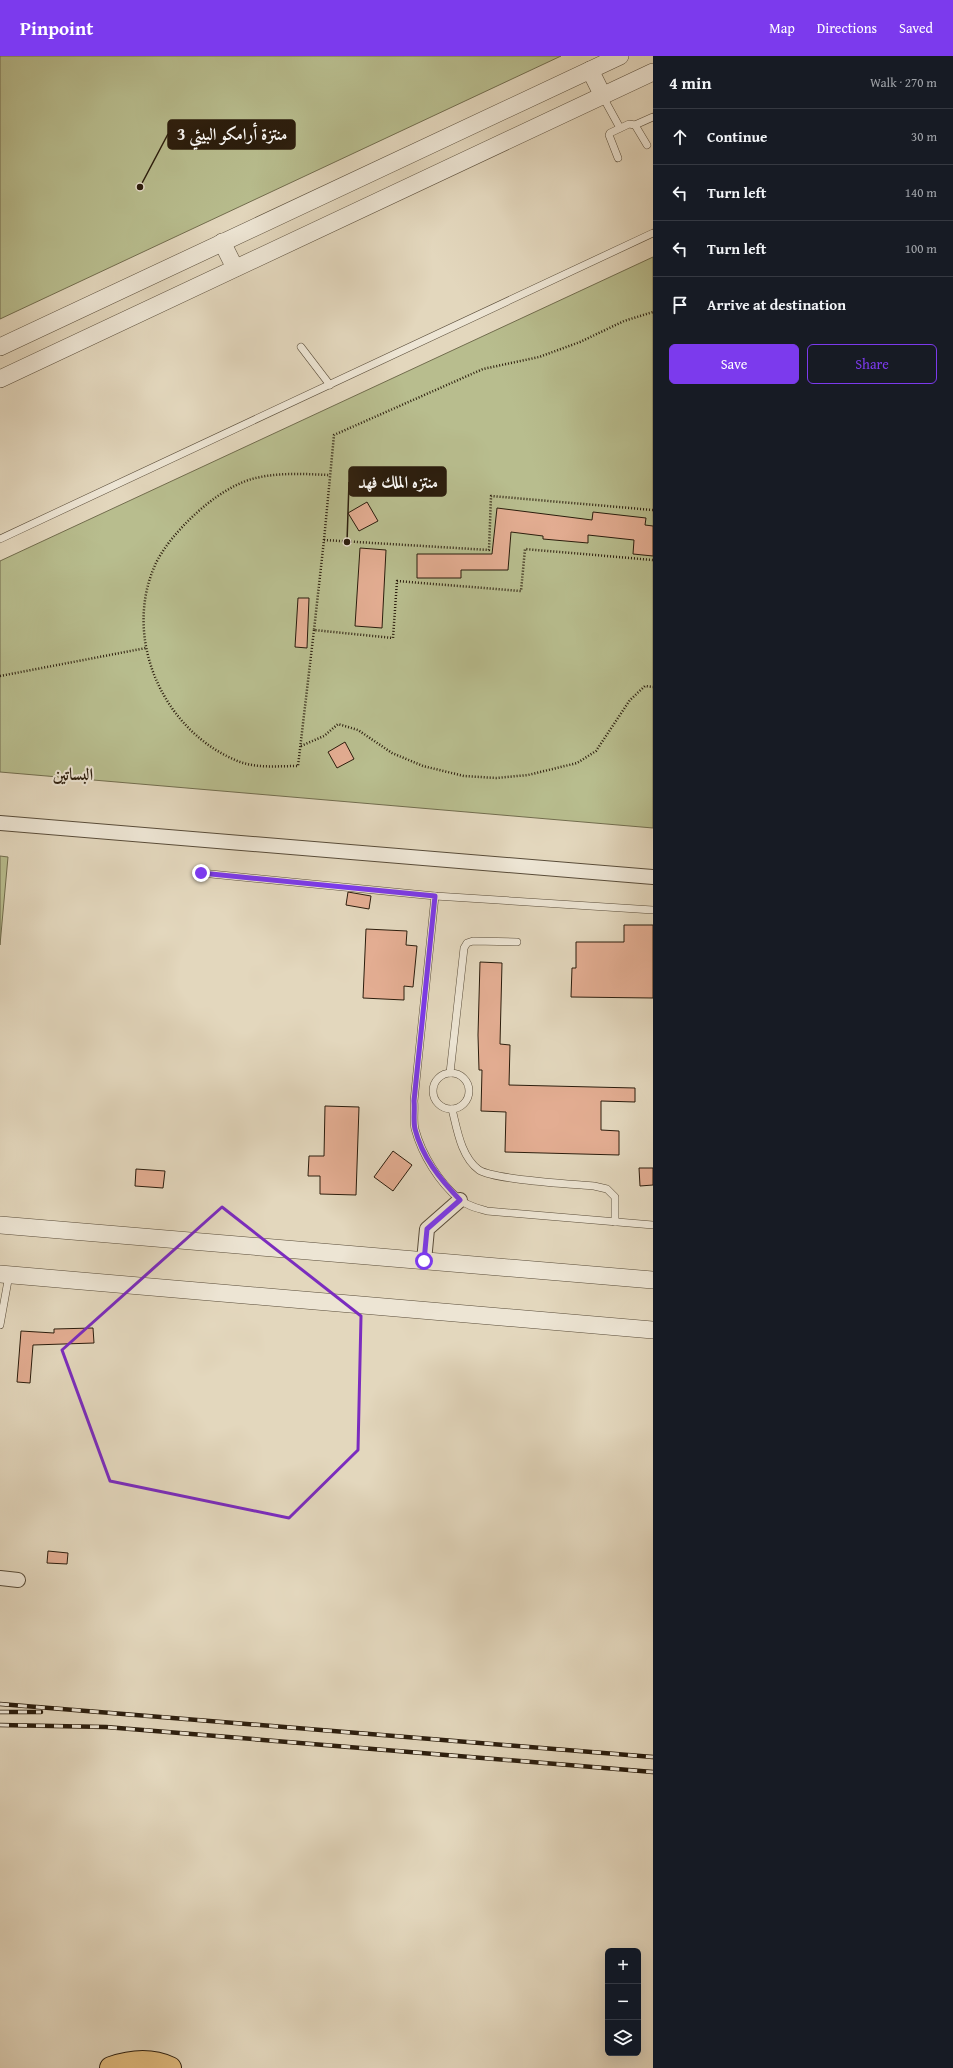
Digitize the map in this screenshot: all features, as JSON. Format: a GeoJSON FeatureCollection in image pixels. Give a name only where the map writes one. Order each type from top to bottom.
{"type":"FeatureCollection","features":[{"type":"Feature","properties":{"kind":"highway"},"geometry":{"type":"LineString","coordinates":[[111,2068],[137,2061],[151,2062],[170,2068]]}},
{"type":"Feature","properties":{"kind":"street"},"geometry":{"type":"LineString","coordinates":[[0,347],[620,56]]}},
{"type":"Feature","properties":{"kind":"street"},"geometry":{"type":"LineString","coordinates":[[590,70],[603,96]]}},
{"type":"Feature","properties":{"kind":"street"},"geometry":{"type":"LineString","coordinates":[[0,379],[653,72]]}},
{"type":"Feature","properties":{"kind":"street"},"geometry":{"type":"LineString","coordinates":[[222,242],[235,268]]}},
{"type":"Feature","properties":{"kind":"street"},"geometry":{"type":"LineString","coordinates":[[0,823],[653,877]]}},
{"type":"Feature","properties":{"kind":"street"},"geometry":{"type":"LineString","coordinates":[[424,1261],[427,1229],[460,1200]]}},
{"type":"Feature","properties":{"kind":"street"},"geometry":{"type":"LineString","coordinates":[[0,1225],[653,1280]]}},
{"type":"Feature","properties":{"kind":"street"},"geometry":{"type":"LineString","coordinates":[[5,1274],[653,1330]]}},
{"type":"Feature","properties":{"kind":"street"},"geometry":{"type":"LineString","coordinates":[[0,1578],[18,1580]]}},
{"type":"Feature","properties":{"kind":"lane"},"geometry":{"type":"LineString","coordinates":[[603,96],[620,128]]}},
{"type":"Feature","properties":{"kind":"lane"},"geometry":{"type":"LineString","coordinates":[[618,158],[609,135],[610,133],[629,124],[635,125],[653,117]]}},
{"type":"Feature","properties":{"kind":"lane"},"geometry":{"type":"LineString","coordinates":[[635,125],[647,145]]}},
{"type":"Feature","properties":{"kind":"lane"},"geometry":{"type":"LineString","coordinates":[[0,539],[653,233]]}},
{"type":"Feature","properties":{"kind":"lane"},"geometry":{"type":"LineString","coordinates":[[301,347],[330,385]]}},
{"type":"Feature","properties":{"kind":"lane"},"geometry":{"type":"LineString","coordinates":[[201,873],[435,896],[653,910]]}},
{"type":"Feature","properties":{"kind":"lane"},"geometry":{"type":"LineString","coordinates":[[435,896],[414,1101],[415,1128],[426,1156],[440,1179],[460,1200],[471,1207],[487,1211],[653,1225]]}},
{"type":"Feature","properties":{"kind":"lane"},"geometry":{"type":"LineString","coordinates":[[450,1073],[464,948],[467,943],[472,941],[517,942]]}},
{"type":"Feature","properties":{"kind":"lane"},"geometry":{"type":"LineString","coordinates":[[450,1073],[458,1074],[469,1086],[469,1094],[466,1101],[460,1107],[452,1109],[444,1108],[437,1103],[433,1096],[433,1088],[436,1080],[442,1075],[450,1073]]}},
{"type":"Feature","properties":{"kind":"lane"},"geometry":{"type":"LineString","coordinates":[[452,1109],[459,1140],[468,1157],[479,1170],[497,1176],[594,1186],[607,1189],[615,1197],[615,1222]]}},
{"type":"Feature","properties":{"kind":"lane"},"geometry":{"type":"LineString","coordinates":[[0,1325],[5,1274]]}},
{"type":"Feature","properties":{"kind":"path"},"geometry":{"type":"LineString","coordinates":[[330,475],[286,474],[251,479],[221,494],[201,508],[172,538],[156,564],[148,589],[144,634],[146,648],[158,686],[171,709],[206,744],[233,760],[256,766],[298,766],[324,540],[334,434],[482,369],[539,357],[580,342],[624,320],[653,312]]}},
{"type":"Feature","properties":{"kind":"path"},"geometry":{"type":"LineString","coordinates":[[324,540],[489,550],[491,496],[653,510]]}},
{"type":"Feature","properties":{"kind":"path"},"geometry":{"type":"LineString","coordinates":[[314,630],[393,638],[397,581],[521,591],[525,549],[653,560]]}},
{"type":"Feature","properties":{"kind":"path"},"geometry":{"type":"LineString","coordinates":[[0,676],[146,648]]}},
{"type":"Feature","properties":{"kind":"path"},"geometry":{"type":"LineString","coordinates":[[301,746],[324,736],[338,724],[358,730],[392,753],[423,766],[464,776],[496,778],[528,775],[577,764],[596,751],[630,700],[645,686],[653,687]]}},
{"type":"Feature","properties":{"kind":"highlighted area"},"geometry":{"type":"Polygon","coordinates":[[[222,1207],[361,1316],[358,1450],[289,1518],[110,1481],[62,1350],[222,1207]]]}},
{"type":"Feature","properties":{"kind":"green space"},"geometry":{"type":"Polygon","coordinates":[[[0,56],[561,56],[0,319],[0,56]]]}},
{"type":"Feature","properties":{"kind":"green space"},"geometry":{"type":"Polygon","coordinates":[[[653,257],[653,828],[0,772],[0,561],[653,257]]]}},
{"type":"Feature","properties":{"kind":"green space"},"geometry":{"type":"Polygon","coordinates":[[[0,856],[8,857],[0,945],[0,856]]]}},
{"type":"Feature","properties":{"kind":"building"},"geometry":{"type":"Polygon","coordinates":[[[367,502],[378,521],[359,531],[348,513],[367,502]]]}},
{"type":"Feature","properties":{"kind":"building"},"geometry":{"type":"Polygon","coordinates":[[[497,508],[592,520],[593,512],[646,518],[645,525],[653,526],[653,556],[633,554],[634,540],[588,535],[588,543],[543,539],[543,536],[511,532],[508,570],[461,570],[461,578],[417,578],[417,554],[492,554],[497,508]]]}},
{"type":"Feature","properties":{"kind":"building"},"geometry":{"type":"Polygon","coordinates":[[[360,548],[386,550],[382,628],[355,626],[360,548]]]}},
{"type":"Feature","properties":{"kind":"building"},"geometry":{"type":"Polygon","coordinates":[[[298,598],[309,598],[307,648],[295,647],[298,598]]]}},
{"type":"Feature","properties":{"kind":"building"},"geometry":{"type":"Polygon","coordinates":[[[345,742],[354,759],[337,768],[328,752],[345,742]]]}},
{"type":"Feature","properties":{"kind":"building"},"geometry":{"type":"Polygon","coordinates":[[[348,892],[371,896],[369,909],[346,905],[348,892]]]}},
{"type":"Feature","properties":{"kind":"building"},"geometry":{"type":"Polygon","coordinates":[[[624,925],[653,925],[653,998],[571,997],[572,968],[576,968],[576,942],[624,942],[624,925]]]}},
{"type":"Feature","properties":{"kind":"building"},"geometry":{"type":"Polygon","coordinates":[[[366,929],[407,931],[406,945],[417,946],[413,987],[404,986],[404,1000],[363,998],[366,929]]]}},
{"type":"Feature","properties":{"kind":"building"},"geometry":{"type":"Polygon","coordinates":[[[480,962],[502,963],[500,1044],[510,1045],[509,1085],[635,1088],[635,1102],[601,1101],[601,1130],[619,1131],[619,1155],[505,1152],[506,1112],[481,1111],[482,1070],[479,1070],[478,1035],[480,962]]]}},
{"type":"Feature","properties":{"kind":"building"},"geometry":{"type":"Polygon","coordinates":[[[325,1106],[359,1107],[356,1195],[320,1194],[320,1176],[308,1176],[309,1156],[324,1156],[325,1106]]]}},
{"type":"Feature","properties":{"kind":"building"},"geometry":{"type":"Polygon","coordinates":[[[393,1151],[412,1165],[393,1191],[374,1177],[393,1151]]]}},
{"type":"Feature","properties":{"kind":"building"},"geometry":{"type":"Polygon","coordinates":[[[639,1168],[653,1168],[653,1185],[640,1186],[639,1168]]]}},
{"type":"Feature","properties":{"kind":"building"},"geometry":{"type":"Polygon","coordinates":[[[136,1169],[165,1171],[163,1188],[135,1186],[136,1169]]]}},
{"type":"Feature","properties":{"kind":"building"},"geometry":{"type":"Polygon","coordinates":[[[93,1328],[94,1343],[33,1345],[30,1383],[17,1382],[21,1331],[54,1333],[54,1329],[93,1328]]]}},
{"type":"Feature","properties":{"kind":"building"},"geometry":{"type":"Polygon","coordinates":[[[48,1551],[68,1553],[67,1564],[47,1563],[48,1551]]]}},
{"type":"Feature","properties":{"kind":"railway"},"geometry":{"type":"LineString","coordinates":[[0,1704],[653,1757]]}},
{"type":"Feature","properties":{"kind":"railway"},"geometry":{"type":"LineString","coordinates":[[0,1712],[41,1712]]}},
{"type":"Feature","properties":{"kind":"railway"},"geometry":{"type":"LineString","coordinates":[[0,1725],[106,1727],[653,1772]]}},
{"type":"Feature","properties":{"kind":"place","name":"منتزة أرامكو البيئي 3"},"geometry":{"type":"Point","coordinates":[140,187]}},
{"type":"Feature","properties":{"kind":"place","name":"منتزه الملك فهد"},"geometry":{"type":"Point","coordinates":[347,542]}},
{"type":"Feature","properties":{"kind":"district","name":"البساتين"},"geometry":{"type":"Point","coordinates":[73,774]}},
{"type":"Feature","properties":{"kind":"route"},"geometry":{"type":"LineString","coordinates":[[201,873],[435,896],[414,1101],[415,1128],[426,1156],[440,1179],[460,1200],[427,1229],[424,1261]]}}]}
